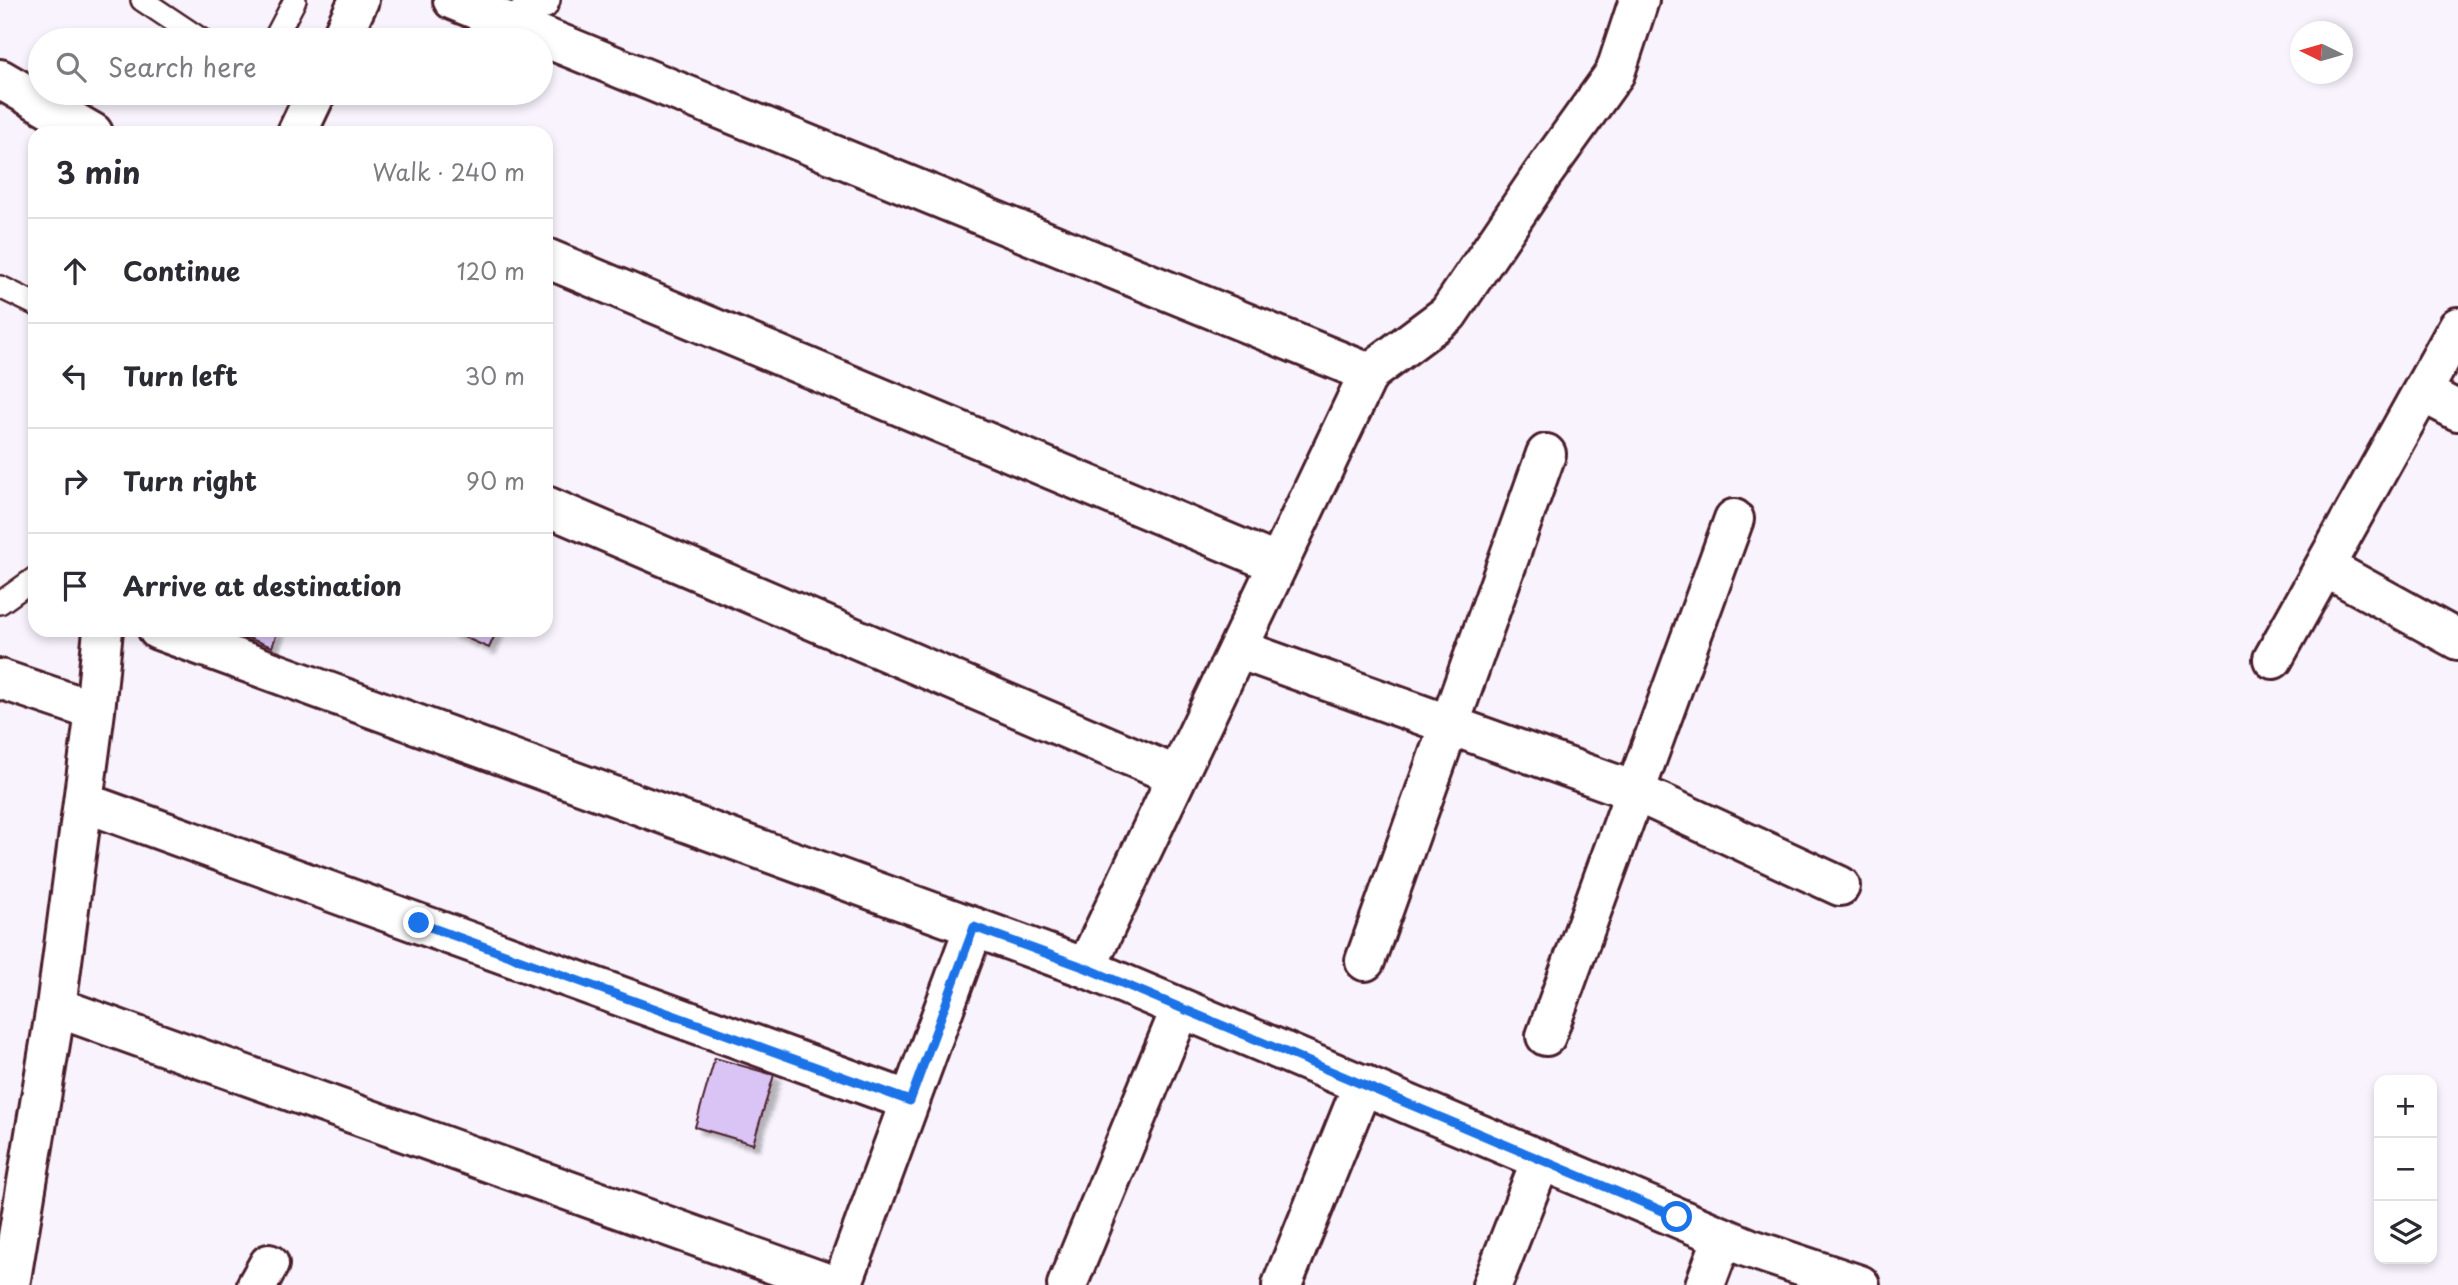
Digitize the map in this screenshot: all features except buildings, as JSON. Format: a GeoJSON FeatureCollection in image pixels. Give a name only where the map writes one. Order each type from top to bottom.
{"type":"FeatureCollection","features":[{"type":"Feature","properties":{"kind":"street"},"geometry":{"type":"LineString","coordinates":[[346,28],[359,0]]}},
{"type":"Feature","properties":{"kind":"street"},"geometry":{"type":"LineString","coordinates":[[453,0],[522,28]]}},
{"type":"Feature","properties":{"kind":"street"},"geometry":{"type":"LineString","coordinates":[[1086,968],[1369,373],[1448,314],[1615,73],[1639,0]]}},
{"type":"Feature","properties":{"kind":"street"},"geometry":{"type":"LineString","coordinates":[[553,41],[1369,373]]}},
{"type":"Feature","properties":{"kind":"street"},"geometry":{"type":"LineString","coordinates":[[0,79],[28,95]]}},
{"type":"Feature","properties":{"kind":"street"},"geometry":{"type":"LineString","coordinates":[[45,105],[81,126]]}},
{"type":"Feature","properties":{"kind":"street"},"geometry":{"type":"LineString","coordinates":[[300,126],[310,105]]}},
{"type":"Feature","properties":{"kind":"street"},"geometry":{"type":"LineString","coordinates":[[553,261],[1278,564]]}},
{"type":"Feature","properties":{"kind":"street"},"geometry":{"type":"LineString","coordinates":[[2273,659],[2458,327]]}},
{"type":"Feature","properties":{"kind":"street"},"geometry":{"type":"LineString","coordinates":[[2422,392],[2458,411]]}},
{"type":"Feature","properties":{"kind":"street"},"geometry":{"type":"LineString","coordinates":[[1365,961],[1546,454]]}},
{"type":"Feature","properties":{"kind":"street"},"geometry":{"type":"LineString","coordinates":[[553,509],[1177,776]]}},
{"type":"Feature","properties":{"kind":"street"},"geometry":{"type":"LineString","coordinates":[[1546,1036],[1734,519]]}},
{"type":"Feature","properties":{"kind":"street"},"geometry":{"type":"LineString","coordinates":[[2325,567],[2458,640]]}},
{"type":"Feature","properties":{"kind":"street"},"geometry":{"type":"LineString","coordinates":[[10,1285],[56,1007],[102,637]]}},
{"type":"Feature","properties":{"kind":"street"},"geometry":{"type":"LineString","coordinates":[[177,637],[1086,968],[1723,1237],[1860,1285]]}},
{"type":"Feature","properties":{"kind":"street"},"geometry":{"type":"LineString","coordinates":[[1238,649],[1634,791],[1840,886]]}},
{"type":"Feature","properties":{"kind":"street"},"geometry":{"type":"LineString","coordinates":[[0,679],[95,711]]}},
{"type":"Feature","properties":{"kind":"street"},"geometry":{"type":"LineString","coordinates":[[83,802],[910,1101]]}},
{"type":"Feature","properties":{"kind":"street"},"geometry":{"type":"LineString","coordinates":[[842,1285],[974,927]]}},
{"type":"Feature","properties":{"kind":"street"},"geometry":{"type":"LineString","coordinates":[[56,1007],[832,1285]]}},
{"type":"Feature","properties":{"kind":"street"},"geometry":{"type":"LineString","coordinates":[[1067,1285],[1181,1008]]}},
{"type":"Feature","properties":{"kind":"street"},"geometry":{"type":"LineString","coordinates":[[1282,1285],[1363,1084]]}},
{"type":"Feature","properties":{"kind":"street"},"geometry":{"type":"LineString","coordinates":[[1492,1285],[1541,1160]]}},
{"type":"Feature","properties":{"kind":"street"},"geometry":{"type":"LineString","coordinates":[[1705,1285],[1723,1237]]}},
{"type":"Feature","properties":{"kind":"lane"},"geometry":{"type":"LineString","coordinates":[[142,0],[184,28]]}},
{"type":"Feature","properties":{"kind":"lane"},"geometry":{"type":"LineString","coordinates":[[280,28],[295,0]]}},
{"type":"Feature","properties":{"kind":"lane"},"geometry":{"type":"LineString","coordinates":[[523,0],[546,7],[549,0]]}},
{"type":"Feature","properties":{"kind":"lane"},"geometry":{"type":"LineString","coordinates":[[0,287],[28,301]]}},
{"type":"Feature","properties":{"kind":"lane"},"geometry":{"type":"LineString","coordinates":[[0,603],[28,583]]}},
{"type":"Feature","properties":{"kind":"route"},"geometry":{"type":"LineString","coordinates":[[419,923],[910,1101],[974,927],[1086,968],[1677,1217]]}}]}
